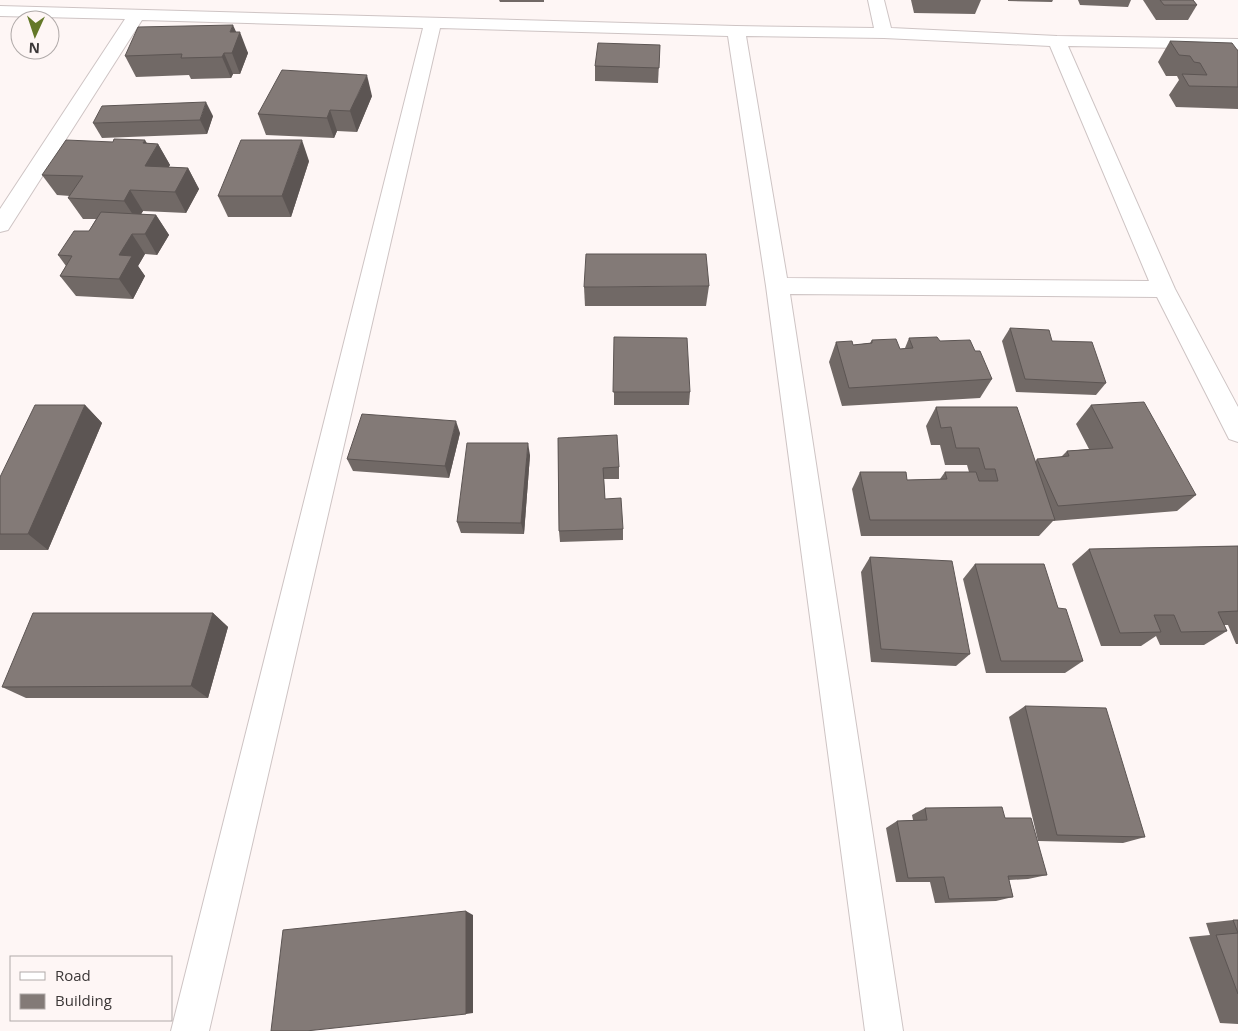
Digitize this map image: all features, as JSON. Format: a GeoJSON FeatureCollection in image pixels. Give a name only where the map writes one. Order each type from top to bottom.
{"type":"FeatureCollection","features":[{"type":"Feature","properties":{"kind":"street"},"geometry":{"type":"LineString","coordinates":[[876,0],[884,33]]}},
{"type":"Feature","properties":{"kind":"street"},"geometry":{"type":"LineString","coordinates":[[0,11],[433,24],[884,33],[1057,41],[1238,44]]}},
{"type":"Feature","properties":{"kind":"street"},"geometry":{"type":"LineString","coordinates":[[0,225],[136,16]]}},
{"type":"Feature","properties":{"kind":"street"},"geometry":{"type":"LineString","coordinates":[[190,1031],[433,24]]}},
{"type":"Feature","properties":{"kind":"street"},"geometry":{"type":"LineString","coordinates":[[736,31],[777,286],[884,1031]]}},
{"type":"Feature","properties":{"kind":"street"},"geometry":{"type":"LineString","coordinates":[[1057,41],[1164,289],[1238,432]]}},
{"type":"Feature","properties":{"kind":"street"},"geometry":{"type":"LineString","coordinates":[[777,286],[1164,289]]}},
{"type":"Feature","properties":{"kind":"building"},"geometry":{"type":"Polygon","coordinates":[[[1160,0],[1193,0],[1197,5],[1164,5],[1160,0]]]}},
{"type":"Feature","properties":{"kind":"building"},"geometry":{"type":"Polygon","coordinates":[[[233,25],[230,32],[240,32],[232,53],[224,53],[222,57],[181,58],[182,54],[125,56],[138,27],[233,25]]]}},
{"type":"Feature","properties":{"kind":"building"},"geometry":{"type":"Polygon","coordinates":[[[1170,41],[1232,43],[1238,51],[1238,87],[1189,86],[1182,74],[1207,75],[1200,63],[1194,62],[1190,56],[1179,55],[1170,41]]]}},
{"type":"Feature","properties":{"kind":"building"},"geometry":{"type":"Polygon","coordinates":[[[598,43],[660,45],[659,68],[595,66],[598,43]]]}},
{"type":"Feature","properties":{"kind":"building"},"geometry":{"type":"Polygon","coordinates":[[[282,70],[367,75],[350,111],[330,110],[327,118],[258,114],[282,70]]]}},
{"type":"Feature","properties":{"kind":"building"},"geometry":{"type":"Polygon","coordinates":[[[206,102],[200,120],[93,123],[102,106],[206,102]]]}},
{"type":"Feature","properties":{"kind":"building"},"geometry":{"type":"Polygon","coordinates":[[[114,139],[145,140],[143,143],[158,144],[145,166],[188,168],[175,192],[130,190],[124,201],[68,198],[83,176],[42,175],[66,140],[113,142],[114,139]]]}},
{"type":"Feature","properties":{"kind":"building"},"geometry":{"type":"Polygon","coordinates":[[[241,140],[302,140],[282,196],[218,196],[241,140]]]}},
{"type":"Feature","properties":{"kind":"building"},"geometry":{"type":"Polygon","coordinates":[[[101,212],[156,215],[145,234],[132,234],[119,255],[132,256],[119,279],[60,276],[72,256],[58,255],[74,231],[89,231],[101,212]]]}},
{"type":"Feature","properties":{"kind":"building"},"geometry":{"type":"Polygon","coordinates":[[[586,254],[706,254],[709,286],[584,287],[586,254]]]}},
{"type":"Feature","properties":{"kind":"building"},"geometry":{"type":"Polygon","coordinates":[[[1010,328],[1049,330],[1052,341],[1092,342],[1106,383],[1025,379],[1010,328]]]}},
{"type":"Feature","properties":{"kind":"building"},"geometry":{"type":"Polygon","coordinates":[[[614,337],[687,338],[690,392],[613,392],[614,337]]]}},
{"type":"Feature","properties":{"kind":"building"},"geometry":{"type":"Polygon","coordinates":[[[937,337],[940,341],[970,340],[975,351],[980,351],[992,379],[849,388],[836,342],[852,341],[853,345],[872,343],[872,340],[896,339],[900,349],[913,348],[909,338],[937,337]]]}},
{"type":"Feature","properties":{"kind":"building"},"geometry":{"type":"Polygon","coordinates":[[[1144,402],[1196,495],[1058,506],[1037,459],[1069,456],[1067,451],[1113,448],[1091,405],[1144,402]]]}},
{"type":"Feature","properties":{"kind":"building"},"geometry":{"type":"Polygon","coordinates":[[[35,405],[85,405],[28,534],[0,534],[0,477],[35,405]]]}},
{"type":"Feature","properties":{"kind":"building"},"geometry":{"type":"Polygon","coordinates":[[[936,407],[1017,407],[1055,520],[870,520],[860,472],[906,472],[907,480],[947,479],[945,472],[976,472],[979,481],[998,481],[995,469],[985,469],[979,448],[956,448],[951,427],[941,428],[936,407]]]}},
{"type":"Feature","properties":{"kind":"building"},"geometry":{"type":"Polygon","coordinates":[[[362,414],[456,421],[445,466],[347,459],[362,414]]]}},
{"type":"Feature","properties":{"kind":"building"},"geometry":{"type":"Polygon","coordinates":[[[617,435],[619,467],[603,468],[605,499],[621,498],[623,529],[559,531],[558,438],[617,435]]]}},
{"type":"Feature","properties":{"kind":"building"},"geometry":{"type":"Polygon","coordinates":[[[467,443],[528,443],[521,523],[457,522],[467,443]]]}},
{"type":"Feature","properties":{"kind":"building"},"geometry":{"type":"Polygon","coordinates":[[[1238,546],[1238,611],[1218,612],[1227,631],[1181,632],[1174,615],[1154,615],[1161,632],[1120,633],[1089,549],[1238,546]]]}},
{"type":"Feature","properties":{"kind":"building"},"geometry":{"type":"Polygon","coordinates":[[[870,557],[952,561],[970,654],[881,649],[870,557]]]}},
{"type":"Feature","properties":{"kind":"building"},"geometry":{"type":"Polygon","coordinates":[[[975,564],[1044,564],[1058,608],[1066,609],[1083,661],[1001,661],[975,564]]]}},
{"type":"Feature","properties":{"kind":"building"},"geometry":{"type":"Polygon","coordinates":[[[33,613],[213,613],[191,686],[2,687],[33,613]]]}},
{"type":"Feature","properties":{"kind":"building"},"geometry":{"type":"Polygon","coordinates":[[[1025,706],[1106,708],[1145,837],[1057,835],[1025,706]]]}},
{"type":"Feature","properties":{"kind":"building"},"geometry":{"type":"Polygon","coordinates":[[[1002,807],[1005,818],[1031,818],[1047,875],[1008,876],[1013,897],[949,899],[944,877],[908,878],[897,821],[927,820],[925,808],[1002,807]]]}},
{"type":"Feature","properties":{"kind":"building"},"geometry":{"type":"Polygon","coordinates":[[[466,911],[466,1014],[306,1031],[271,1031],[283,930],[466,911]]]}},
{"type":"Feature","properties":{"kind":"building"},"geometry":{"type":"Polygon","coordinates":[[[1233,920],[1238,920],[1238,933],[1233,920]]]}},
{"type":"Feature","properties":{"kind":"building"},"geometry":{"type":"Polygon","coordinates":[[[1238,933],[1238,994],[1216,935],[1238,933]]]}}]}
